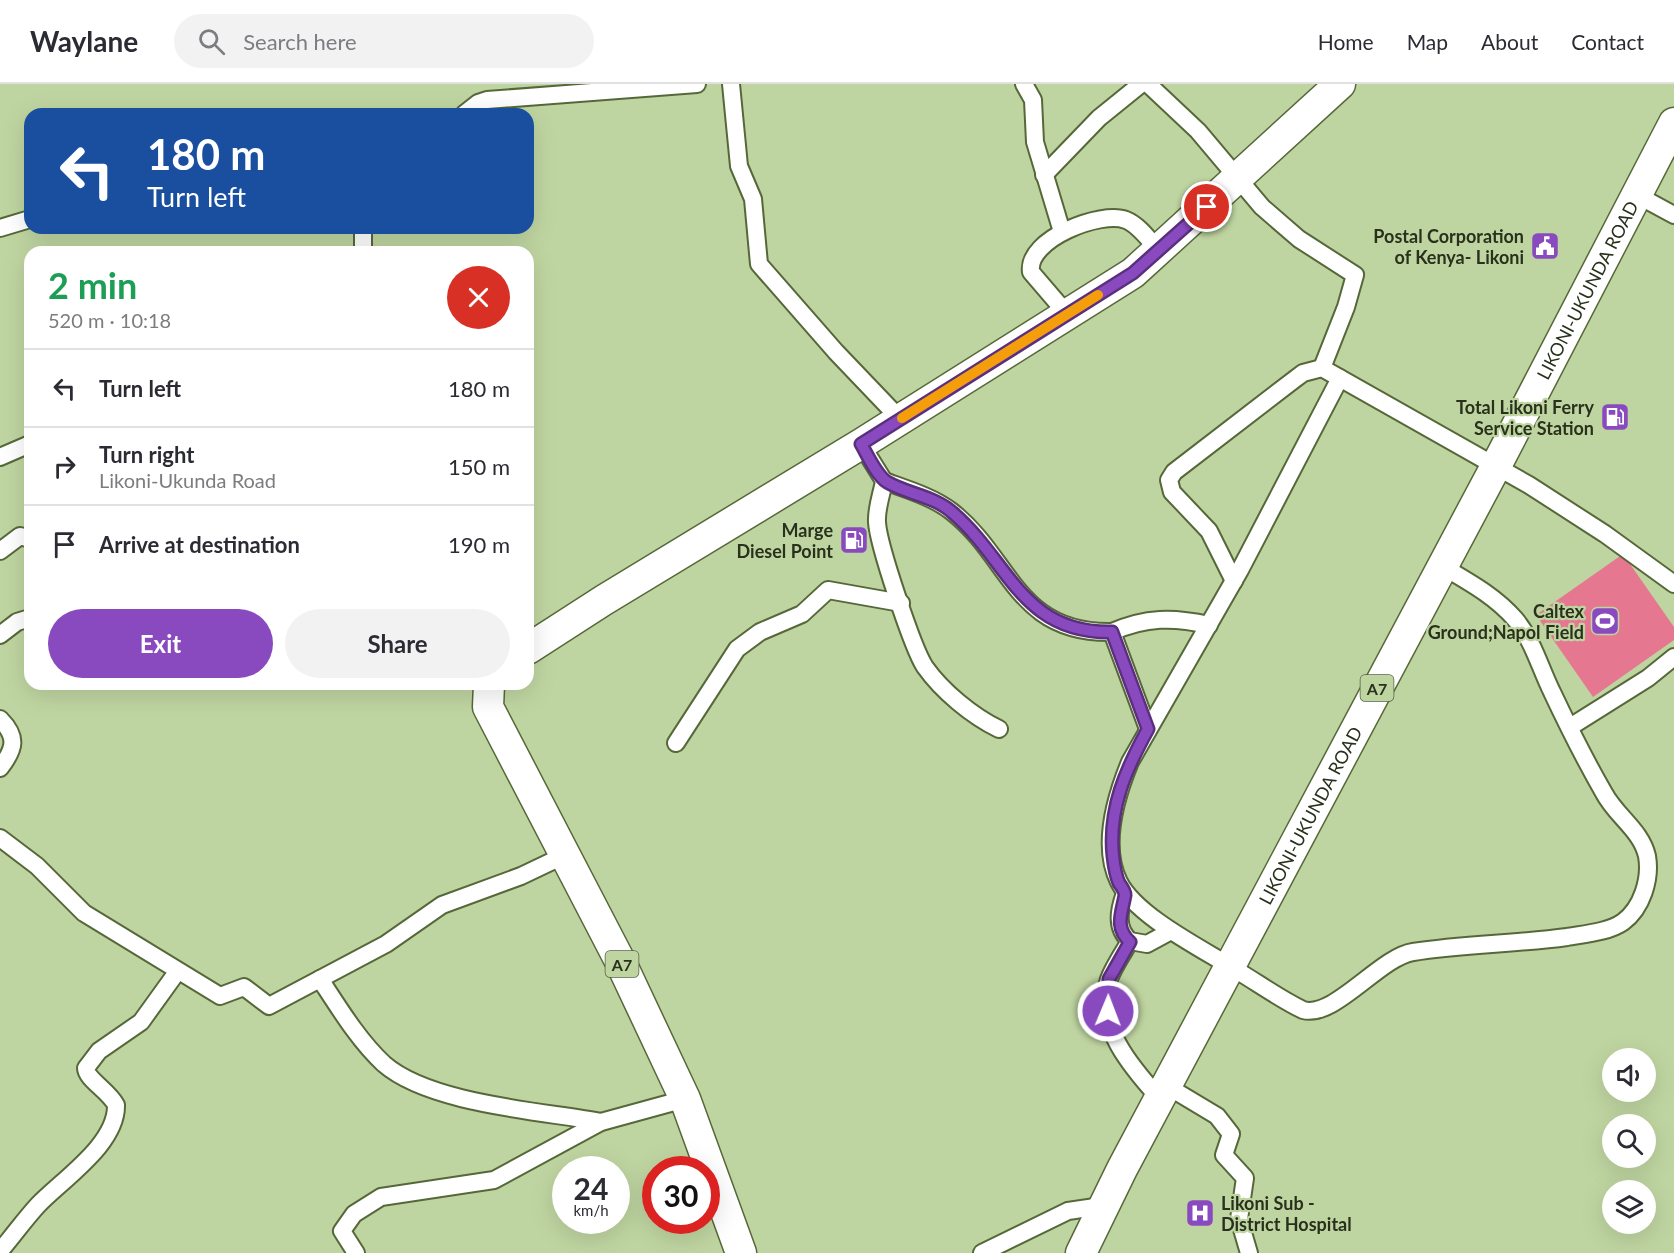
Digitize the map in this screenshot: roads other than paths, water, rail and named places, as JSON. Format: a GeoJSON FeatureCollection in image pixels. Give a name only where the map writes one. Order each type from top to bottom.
{"type":"FeatureCollection","features":[{"type":"Feature","properties":{"kind":"highway"},"geometry":{"type":"LineString","coordinates":[[534,645],[1133,273],[1340,84]]}},
{"type":"Feature","properties":{"kind":"highway","name":"LIKONI-UKUNDA ROAD"},"geometry":{"type":"LineString","coordinates":[[1082,1253],[1102,1206],[1496,466],[1674,123]]}},
{"type":"Feature","properties":{"kind":"highway","name":"A7"},"geometry":{"type":"LineString","coordinates":[[484,692],[563,856],[621,963],[685,1099],[741,1253]]}},
{"type":"Feature","properties":{"kind":"street"},"geometry":{"type":"LineString","coordinates":[[472,108],[487,100],[697,84]]}},
{"type":"Feature","properties":{"kind":"street"},"geometry":{"type":"LineString","coordinates":[[731,84],[739,166],[753,199],[762,270],[900,419]]}},
{"type":"Feature","properties":{"kind":"street"},"geometry":{"type":"LineString","coordinates":[[1024,84],[1033,100],[1035,142],[1062,232]]}},
{"type":"Feature","properties":{"kind":"street"},"geometry":{"type":"LineString","coordinates":[[1044,175],[1099,118],[1141,84]]}},
{"type":"Feature","properties":{"kind":"street"},"geometry":{"type":"LineString","coordinates":[[1148,84],[1198,131],[1262,207],[1299,239],[1355,275],[1346,307],[1322,368]]}},
{"type":"Feature","properties":{"kind":"street"},"geometry":{"type":"LineString","coordinates":[[1637,195],[1674,215]]}},
{"type":"Feature","properties":{"kind":"street"},"geometry":{"type":"LineString","coordinates":[[1067,314],[1037,282],[1030,266],[1036,252],[1046,242],[1062,232],[1104,219],[1123,219],[1139,230],[1159,251]]}},
{"type":"Feature","properties":{"kind":"street"},"geometry":{"type":"LineString","coordinates":[[0,228],[24,221]]}},
{"type":"Feature","properties":{"kind":"street"},"geometry":{"type":"LineString","coordinates":[[1234,581],[1209,531],[1172,492],[1169,480],[1174,472],[1303,373],[1322,368],[1496,466],[1605,534],[1674,584]]}},
{"type":"Feature","properties":{"kind":"street"},"geometry":{"type":"LineString","coordinates":[[1340,378],[1234,581],[1130,762],[1114,810],[1115,873],[1125,893],[1171,931],[1309,1012],[1332,1002],[1408,953],[1585,934],[1623,922],[1639,904],[1643,895],[1647,870],[1645,849],[1633,830],[1607,800],[1570,728],[1533,646],[1517,621],[1483,590],[1443,566]]}},
{"type":"Feature","properties":{"kind":"street"},"geometry":{"type":"LineString","coordinates":[[861,444],[884,481],[952,511],[969,528],[1021,596],[1039,611],[1090,633],[1112,632],[1127,626],[1164,618],[1209,625]]}},
{"type":"Feature","properties":{"kind":"street"},"geometry":{"type":"LineString","coordinates":[[0,456],[24,446]]}},
{"type":"Feature","properties":{"kind":"street"},"geometry":{"type":"LineString","coordinates":[[884,481],[877,522],[901,603],[925,666],[976,716],[999,729]]}},
{"type":"Feature","properties":{"kind":"street"},"geometry":{"type":"LineString","coordinates":[[0,551],[20,536],[24,537]]}},
{"type":"Feature","properties":{"kind":"street"},"geometry":{"type":"LineString","coordinates":[[676,744],[725,666],[737,649],[750,638],[802,614],[828,590],[901,603]]}},
{"type":"Feature","properties":{"kind":"street"},"geometry":{"type":"LineString","coordinates":[[0,635],[17,622],[24,620]]}},
{"type":"Feature","properties":{"kind":"street"},"geometry":{"type":"LineString","coordinates":[[1112,632],[1148,729]]}},
{"type":"Feature","properties":{"kind":"street"},"geometry":{"type":"LineString","coordinates":[[1570,728],[1630,691],[1674,657]]}},
{"type":"Feature","properties":{"kind":"street"},"geometry":{"type":"LineString","coordinates":[[0,719],[13,736],[14,745],[0,768]]}},
{"type":"Feature","properties":{"kind":"street"},"geometry":{"type":"LineString","coordinates":[[0,838],[37,866],[84,913],[139,945],[177,972],[220,996],[244,987],[269,1006],[402,934],[442,905],[476,891],[500,885],[563,856]]}},
{"type":"Feature","properties":{"kind":"street"},"geometry":{"type":"LineString","coordinates":[[1125,893],[1119,919],[1121,929],[1130,942],[1147,944],[1171,931]]}},
{"type":"Feature","properties":{"kind":"street"},"geometry":{"type":"LineString","coordinates":[[1130,942],[1109,979],[1107,993],[1112,1028],[1118,1048],[1129,1065],[1163,1092],[1217,1116],[1231,1134],[1224,1155],[1245,1178],[1239,1219],[1249,1253]]}},
{"type":"Feature","properties":{"kind":"street"},"geometry":{"type":"LineString","coordinates":[[0,1251],[37,1207],[97,1148],[108,1132],[113,1123],[116,1105],[105,1089],[89,1078],[86,1068],[99,1051],[141,1022],[177,972]]}},
{"type":"Feature","properties":{"kind":"street"},"geometry":{"type":"LineString","coordinates":[[320,979],[367,1045],[399,1074],[434,1089],[465,1098],[601,1122]]}},
{"type":"Feature","properties":{"kind":"street"},"geometry":{"type":"LineString","coordinates":[[356,1253],[342,1231],[354,1214],[370,1203],[395,1195],[494,1180],[601,1122],[685,1099]]}},
{"type":"Feature","properties":{"kind":"street"},"geometry":{"type":"LineString","coordinates":[[982,1253],[1068,1211],[1102,1206]]}},
{"type":"Feature","properties":{"kind":"place","name":"Postal Corporation of Kenya- Likoni"},"geometry":{"type":"Point","coordinates":[1545,246]}},
{"type":"Feature","properties":{"kind":"place","name":"Total Likoni Ferry Service Station"},"geometry":{"type":"Point","coordinates":[1615,417]}},
{"type":"Feature","properties":{"kind":"place","name":"Marge Diesel Point"},"geometry":{"type":"Point","coordinates":[854,540]}},
{"type":"Feature","properties":{"kind":"place","name":"Caltex Ground;Napol Field"},"geometry":{"type":"Point","coordinates":[1605,621]}},
{"type":"Feature","properties":{"kind":"place","name":"Likoni Sub - District Hospital"},"geometry":{"type":"Point","coordinates":[1200,1213]}}]}
